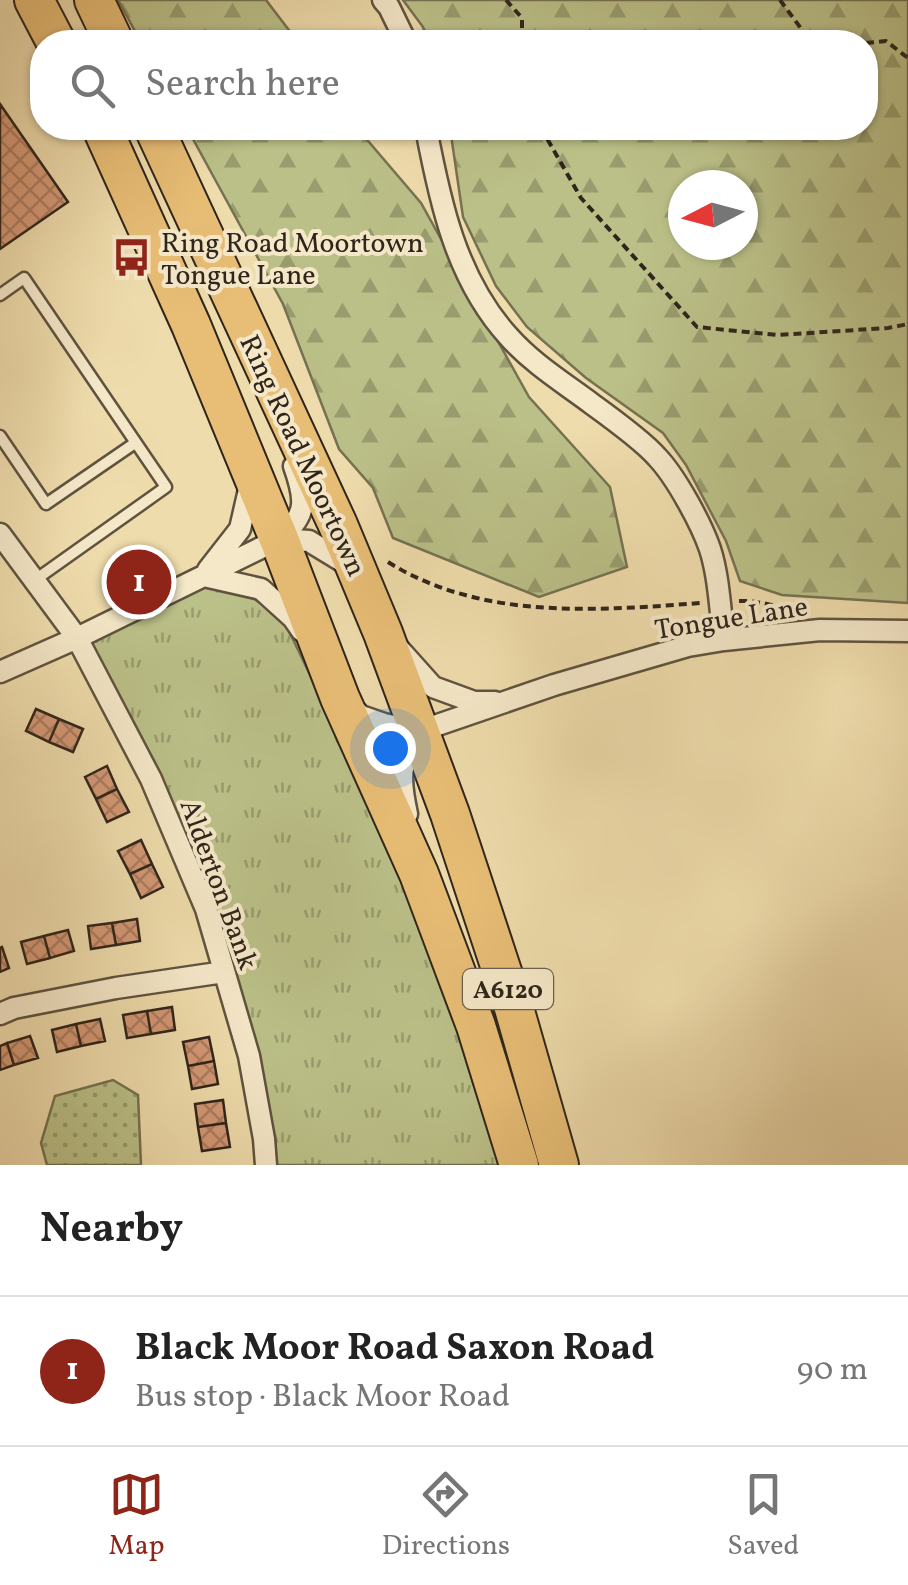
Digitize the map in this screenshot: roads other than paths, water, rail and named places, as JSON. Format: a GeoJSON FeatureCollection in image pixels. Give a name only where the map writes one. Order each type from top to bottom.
{"type":"FeatureCollection","features":[{"type":"Feature","properties":{"kind":"highway"},"geometry":{"type":"LineString","coordinates":[[34,0],[50,30]]}},
{"type":"Feature","properties":{"kind":"highway"},"geometry":{"type":"LineString","coordinates":[[94,0],[108,30]]}},
{"type":"Feature","properties":{"kind":"highway","name":"Ring Road Moortown"},"geometry":{"type":"LineString","coordinates":[[107,140],[191,325],[334,683]]}},
{"type":"Feature","properties":{"kind":"highway","name":"Ring Road Moortown"},"geometry":{"type":"LineString","coordinates":[[160,140],[279,400],[370,565],[383,633],[420,731]]}},
{"type":"Feature","properties":{"kind":"highway","name":"A6120"},"geometry":{"type":"LineString","coordinates":[[334,683],[419,874],[476,1026],[519,1165]]}},
{"type":"Feature","properties":{"kind":"highway","name":"A6120"},"geometry":{"type":"LineString","coordinates":[[420,731],[514,1008],[559,1165]]}},
{"type":"Feature","properties":{"kind":"street"},"geometry":{"type":"LineString","coordinates":[[384,0],[401,30]]}},
{"type":"Feature","properties":{"kind":"street"},"geometry":{"type":"LineString","coordinates":[[428,140],[451,237],[477,293],[509,337],[556,379],[657,456],[687,501],[710,550],[724,640]]}},
{"type":"Feature","properties":{"kind":"street"},"geometry":{"type":"LineString","coordinates":[[0,672],[204,576],[294,527],[304,508],[279,400]]}},
{"type":"Feature","properties":{"kind":"street"},"geometry":{"type":"LineString","coordinates":[[204,576],[240,529],[252,475]]}},
{"type":"Feature","properties":{"kind":"street","name":"Alderton Bank"},"geometry":{"type":"LineString","coordinates":[[0,534],[77,638],[151,779],[206,909],[249,1056],[266,1165]]}},
{"type":"Feature","properties":{"kind":"street"},"geometry":{"type":"LineString","coordinates":[[278,539],[308,541],[370,565]]}},
{"type":"Feature","properties":{"kind":"street"},"geometry":{"type":"LineString","coordinates":[[204,576],[261,589],[293,618],[334,683],[361,716],[420,731],[400,775],[419,874]]}},
{"type":"Feature","properties":{"kind":"street","name":"Tongue Lane"},"geometry":{"type":"LineString","coordinates":[[420,731],[554,685],[688,646],[820,630],[908,632]]}},
{"type":"Feature","properties":{"kind":"street","name":"Tongue Lane"},"geometry":{"type":"LineString","coordinates":[[383,633],[434,687],[474,702],[509,702]]}},
{"type":"Feature","properties":{"kind":"street"},"geometry":{"type":"LineString","coordinates":[[0,1014],[116,988],[224,972]]}},
{"type":"Feature","properties":{"kind":"lane"},"geometry":{"type":"LineString","coordinates":[[0,295],[24,278],[166,487],[35,580]]}},
{"type":"Feature","properties":{"kind":"lane"},"geometry":{"type":"LineString","coordinates":[[0,436],[46,504],[134,443]]}},
{"type":"Feature","properties":{"kind":"place","name":"Ring Road Moortown Tongue Lane"},"geometry":{"type":"Point","coordinates":[131,258]}},
{"type":"Feature","properties":{"kind":"place","name":"Black Moor Road Saxon Road"},"geometry":{"type":"Point","coordinates":[139,582]}}]}
